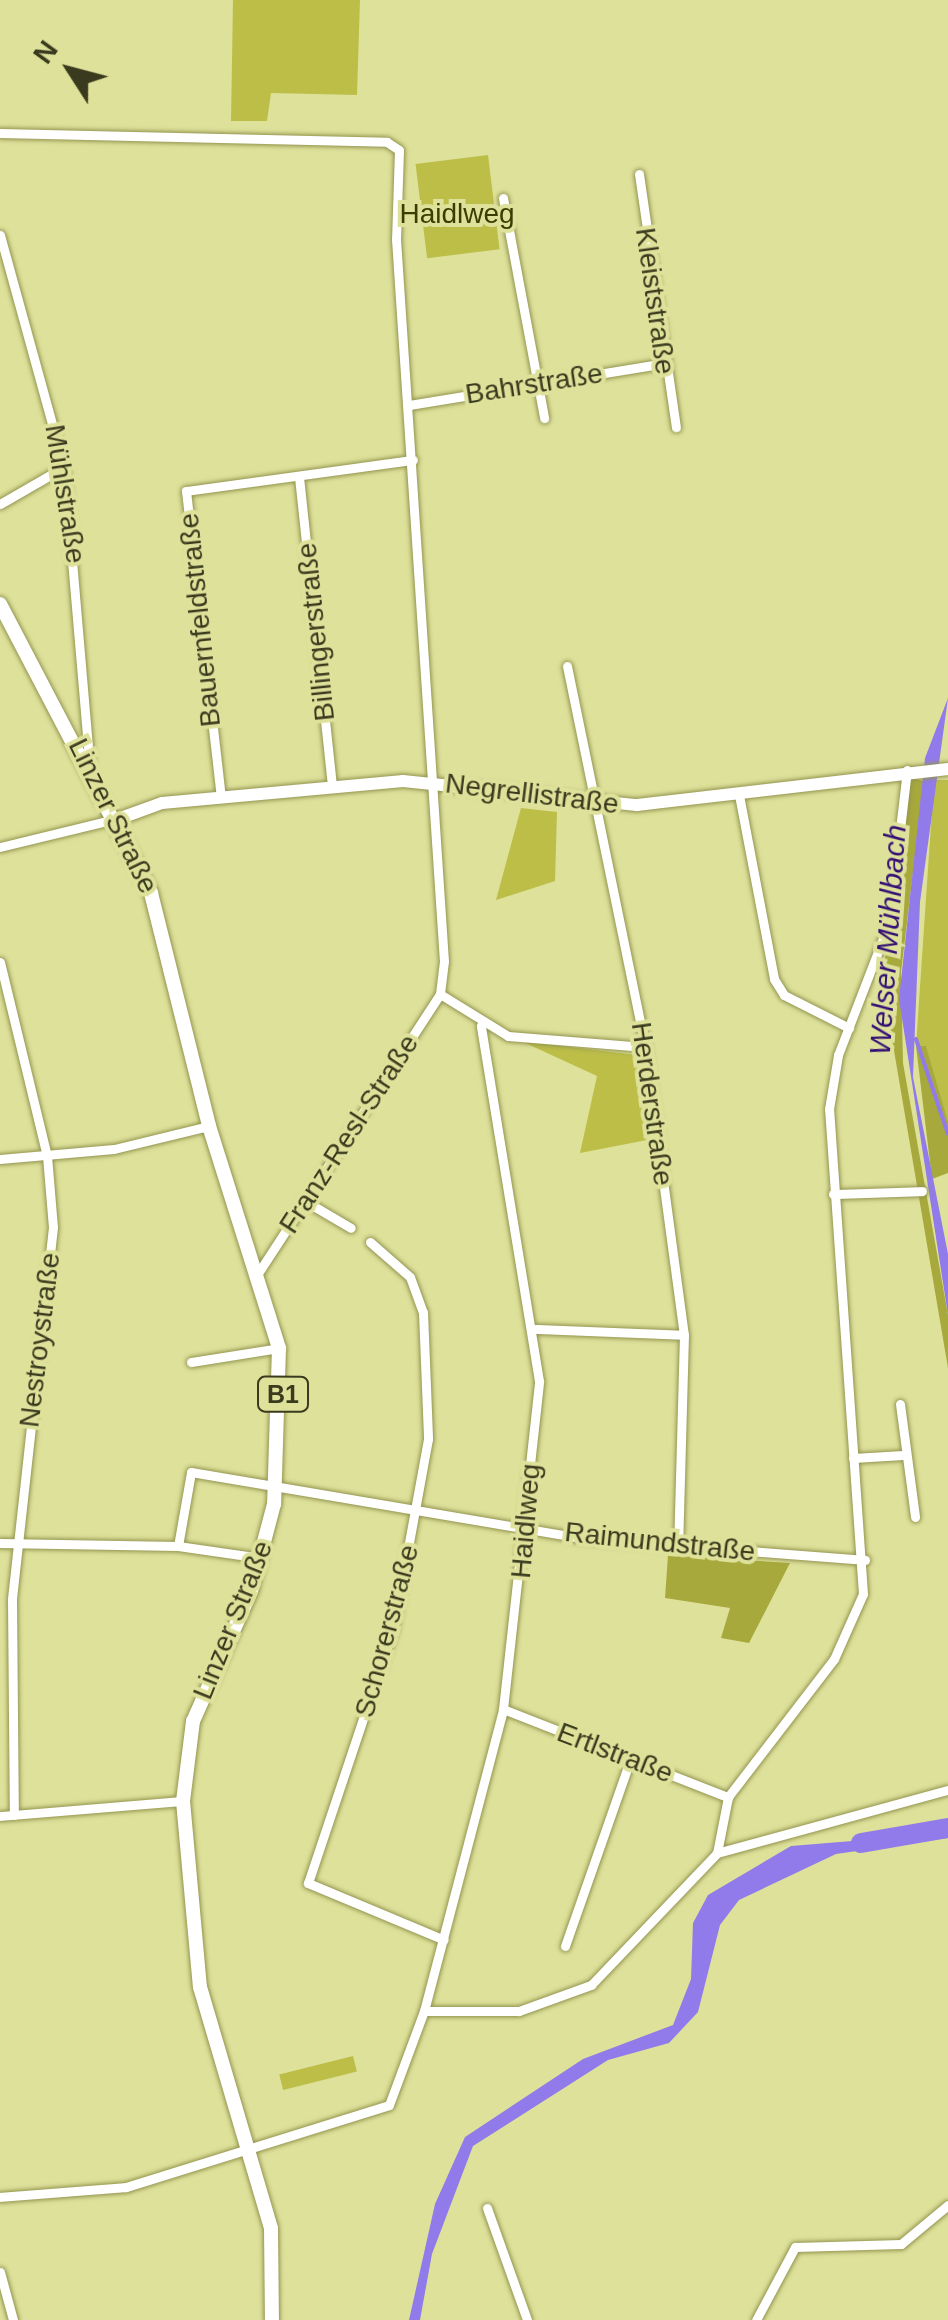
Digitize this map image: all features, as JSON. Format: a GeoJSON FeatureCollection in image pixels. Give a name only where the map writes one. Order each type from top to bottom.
{"type":"FeatureCollection","features":[{"type":"Feature","properties":{"kind":"main road","name":"Linzer Straße"},"geometry":{"type":"LineString","coordinates":[[0,604],[118,818],[162,923],[209,1126],[279,1348],[278,1486],[262,1558],[193,1722],[183,1801],[200,1988],[272,2228],[272,2320]]}},
{"type":"Feature","properties":{"kind":"street"},"geometry":{"type":"LineString","coordinates":[[0,132],[398,146],[440,994],[481,1026],[508,1036],[645,1047]]}},
{"type":"Feature","properties":{"kind":"street","name":"Kleiststraße"},"geometry":{"type":"LineString","coordinates":[[639,174],[660,364],[676,428]]}},
{"type":"Feature","properties":{"kind":"street"},"geometry":{"type":"LineString","coordinates":[[503,198],[534,385],[544,418]]}},
{"type":"Feature","properties":{"kind":"street","name":"Mühlstraße"},"geometry":{"type":"LineString","coordinates":[[0,234],[64,468],[89,761]]}},
{"type":"Feature","properties":{"kind":"street","name":"Bahrstraße"},"geometry":{"type":"LineString","coordinates":[[409,404],[660,364]]}},
{"type":"Feature","properties":{"kind":"street","name":"Bauernfeldstraße"},"geometry":{"type":"LineString","coordinates":[[221,798],[186,491],[413,460]]}},
{"type":"Feature","properties":{"kind":"street"},"geometry":{"type":"LineString","coordinates":[[0,504],[64,468]]}},
{"type":"Feature","properties":{"kind":"street","name":"Billingerstraße"},"geometry":{"type":"LineString","coordinates":[[299,478],[332,786]]}},
{"type":"Feature","properties":{"kind":"street","name":"Herderstraße"},"geometry":{"type":"LineString","coordinates":[[567,666],[600,804],[645,1047],[684,1335],[678,1548]]}},
{"type":"Feature","properties":{"kind":"street"},"geometry":{"type":"LineString","coordinates":[[424,2010],[519,2011],[580,1991],[619,1962],[717,1854],[728,1797],[834,1659],[863,1594],[865,1560],[853,1458],[829,1109],[849,1028],[889,923],[914,770]]}},
{"type":"Feature","properties":{"kind":"street","name":"Negrellistraße"},"geometry":{"type":"LineString","coordinates":[[118,818],[221,798],[332,786],[430,782],[600,804],[739,795],[914,770],[943,770]]}},
{"type":"Feature","properties":{"kind":"street"},"geometry":{"type":"LineString","coordinates":[[739,795],[774,979],[784,995],[849,1028]]}},
{"type":"Feature","properties":{"kind":"street"},"geometry":{"type":"LineString","coordinates":[[0,847],[118,818]]}},
{"type":"Feature","properties":{"kind":"street","name":"Nestroystraße"},"geometry":{"type":"LineString","coordinates":[[0,962],[47,1156],[48,1306],[18,1544],[14,1815]]}},
{"type":"Feature","properties":{"kind":"street","name":"Franz-Resl-Straße"},"geometry":{"type":"LineString","coordinates":[[258,1273],[440,994]]}},
{"type":"Feature","properties":{"kind":"street","name":"Haidlweg"},"geometry":{"type":"LineString","coordinates":[[248,2147],[390,2105],[424,2010],[503,1710],[526,1523],[536,1329],[481,1026]]}},
{"type":"Feature","properties":{"kind":"street"},"geometry":{"type":"LineString","coordinates":[[0,1160],[47,1156],[209,1126]]}},
{"type":"Feature","properties":{"kind":"street"},"geometry":{"type":"LineString","coordinates":[[833,1194],[922,1191]]}},
{"type":"Feature","properties":{"kind":"street"},"geometry":{"type":"LineString","coordinates":[[305,1201],[351,1228]]}},
{"type":"Feature","properties":{"kind":"street","name":"Schorerstraße"},"geometry":{"type":"LineString","coordinates":[[370,1242],[410,1278],[422,1312],[428,1439],[419,1504],[392,1629],[308,1884],[444,1940]]}},
{"type":"Feature","properties":{"kind":"street"},"geometry":{"type":"LineString","coordinates":[[536,1329],[684,1335]]}},
{"type":"Feature","properties":{"kind":"street"},"geometry":{"type":"LineString","coordinates":[[191,1362],[279,1348]]}},
{"type":"Feature","properties":{"kind":"street"},"geometry":{"type":"LineString","coordinates":[[900,1404],[902,1456],[914,1517]]}},
{"type":"Feature","properties":{"kind":"street"},"geometry":{"type":"LineString","coordinates":[[853,1458],[902,1456]]}},
{"type":"Feature","properties":{"kind":"street","name":"Raimundstraße"},"geometry":{"type":"LineString","coordinates":[[178,1546],[191,1472],[419,1504],[678,1548],[865,1560]]}},
{"type":"Feature","properties":{"kind":"street"},"geometry":{"type":"LineString","coordinates":[[0,1543],[178,1546],[262,1558]]}},
{"type":"Feature","properties":{"kind":"street","name":"Ertlstraße"},"geometry":{"type":"LineString","coordinates":[[503,1710],[728,1797]]}},
{"type":"Feature","properties":{"kind":"street"},"geometry":{"type":"LineString","coordinates":[[566,1946],[630,1760]]}},
{"type":"Feature","properties":{"kind":"street"},"geometry":{"type":"LineString","coordinates":[[717,1854],[948,1790]]}},
{"type":"Feature","properties":{"kind":"street"},"geometry":{"type":"LineString","coordinates":[[0,1816],[183,1801]]}},
{"type":"Feature","properties":{"kind":"street"},"geometry":{"type":"LineString","coordinates":[[0,2196],[126,2187],[248,2147]]}},
{"type":"Feature","properties":{"kind":"street"},"geometry":{"type":"LineString","coordinates":[[756,2320],[795,2248],[901,2244],[948,2205]]}},
{"type":"Feature","properties":{"kind":"street"},"geometry":{"type":"LineString","coordinates":[[487,2208],[526,2320]]}},
{"type":"Feature","properties":{"kind":"street"},"geometry":{"type":"LineString","coordinates":[[0,2272],[13,2320]]}},
{"type":"Feature","properties":{"kind":"green space"},"geometry":{"type":"Polygon","coordinates":[[[233,0],[360,0],[357,95],[271,93],[267,121],[231,121],[233,0]]]}},
{"type":"Feature","properties":{"kind":"green space","name":"Haidlweg"},"geometry":{"type":"Polygon","coordinates":[[[488,155],[500,249],[427,258],[416,164],[488,155]]]}},
{"type":"Feature","properties":{"kind":"green space"},"geometry":{"type":"Polygon","coordinates":[[[934,780],[948,780],[948,1121],[926,1047],[916,1046],[934,780]]]}},
{"type":"Feature","properties":{"kind":"green space"},"geometry":{"type":"Polygon","coordinates":[[[521,808],[557,812],[555,881],[496,900],[521,808]]]}},
{"type":"Feature","properties":{"kind":"green space"},"geometry":{"type":"Polygon","coordinates":[[[521,1041],[636,1055],[647,1140],[580,1153],[597,1076],[521,1041]]]}},
{"type":"Feature","properties":{"kind":"green space"},"geometry":{"type":"Polygon","coordinates":[[[353,2056],[357,2072],[283,2090],[279,2074],[353,2056]]]}},
{"type":"Feature","properties":{"kind":"shaded area"},"geometry":{"type":"Polygon","coordinates":[[[948,698],[920,902],[913,1077],[948,1254],[948,1315],[899,999],[925,758],[948,698]]]}},
{"type":"Feature","properties":{"kind":"shaded area"},"geometry":{"type":"Polygon","coordinates":[[[911,778],[924,781],[901,972],[903,1063],[948,1315],[948,1368],[882,980],[911,778]]]}},
{"type":"Feature","properties":{"kind":"shaded area"},"geometry":{"type":"Polygon","coordinates":[[[916,1046],[926,1046],[948,1121],[948,1173],[932,1179],[916,1046]]]}},
{"type":"Feature","properties":{"kind":"shaded area"},"geometry":{"type":"Polygon","coordinates":[[[668,1555],[790,1563],[749,1643],[721,1638],[730,1608],[665,1598],[668,1555]]]}},
{"type":"Feature","properties":{"kind":"shaded area"},"geometry":{"type":"Polygon","coordinates":[[[948,1821],[948,1838],[836,1854],[739,1900],[720,1925],[698,2012],[669,2043],[608,2060],[473,2146],[432,2254],[420,2320],[409,2320],[435,2204],[465,2137],[583,2059],[673,2025],[691,1979],[693,1923],[708,1895],[791,1846],[889,1838],[948,1821]]]}},
{"type":"Feature","properties":{"kind":"waterway"},"geometry":{"type":"LineString","coordinates":[[916,1039],[948,1134]]}},
{"type":"Feature","properties":{"kind":"waterway","name":"Welser Mühlbach"},"geometry":{"type":"LineString","coordinates":[[861,1843],[948,1828]]}}]}
